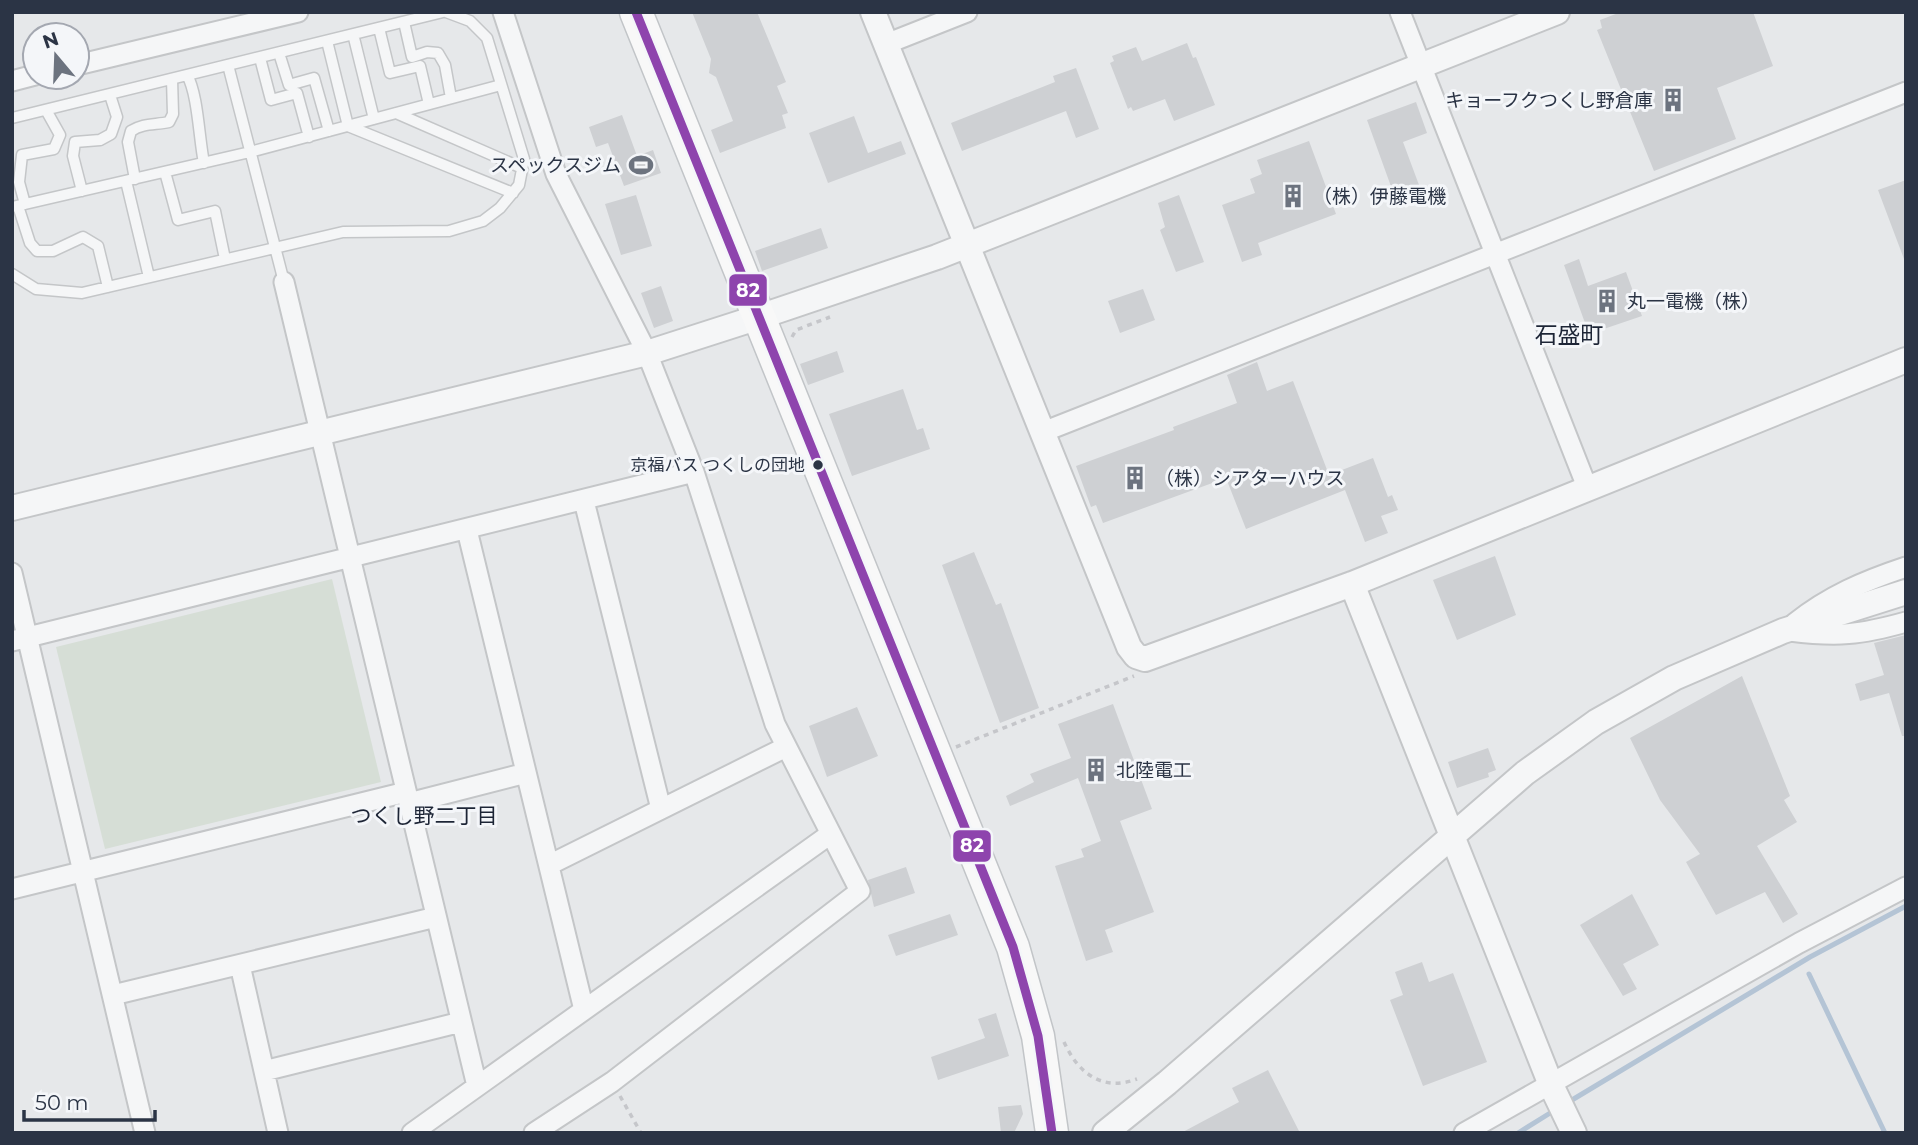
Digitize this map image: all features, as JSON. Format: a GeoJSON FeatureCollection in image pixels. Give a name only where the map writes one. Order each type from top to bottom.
{"type":"FeatureCollection","features":[{"type":"Feature","properties":{"kind":"main road"},"geometry":{"type":"LineString","coordinates":[[636,12],[1013,947],[1038,1035],[1052,1133]]}},
{"type":"Feature","properties":{"kind":"street"},"geometry":{"type":"LineString","coordinates":[[91,62],[298,12]]}},
{"type":"Feature","properties":{"kind":"street"},"geometry":{"type":"LineString","coordinates":[[503,12],[556,174],[648,353],[694,472],[775,724],[829,835],[860,891],[612,1082],[534,1133]]}},
{"type":"Feature","properties":{"kind":"street"},"geometry":{"type":"LineString","coordinates":[[873,12],[1129,647],[1136,656],[1145,659],[1158,657],[1352,583],[1906,360]]}},
{"type":"Feature","properties":{"kind":"street"},"geometry":{"type":"LineString","coordinates":[[886,44],[967,12]]}},
{"type":"Feature","properties":{"kind":"street"},"geometry":{"type":"LineString","coordinates":[[1400,12],[1587,487]]}},
{"type":"Feature","properties":{"kind":"street"},"geometry":{"type":"LineString","coordinates":[[12,508],[648,353],[968,245],[1557,12]]}},
{"type":"Feature","properties":{"kind":"street"},"geometry":{"type":"LineString","coordinates":[[1043,432],[1906,92]]}},
{"type":"Feature","properties":{"kind":"street"},"geometry":{"type":"LineString","coordinates":[[284,282],[477,1086]]}},
{"type":"Feature","properties":{"kind":"street"},"geometry":{"type":"LineString","coordinates":[[20,639],[694,472]]}},
{"type":"Feature","properties":{"kind":"street"},"geometry":{"type":"LineString","coordinates":[[584,501],[662,809]]}},
{"type":"Feature","properties":{"kind":"street"},"geometry":{"type":"LineString","coordinates":[[467,530],[584,1010]]}},
{"type":"Feature","properties":{"kind":"street"},"geometry":{"type":"LineString","coordinates":[[1786,631],[1822,601],[1860,583],[1906,567]]}},
{"type":"Feature","properties":{"kind":"street"},"geometry":{"type":"LineString","coordinates":[[12,573],[20,639],[83,871],[145,1133]]}},
{"type":"Feature","properties":{"kind":"street"},"geometry":{"type":"LineString","coordinates":[[1352,583],[1551,1085],[1574,1133]]}},
{"type":"Feature","properties":{"kind":"street"},"geometry":{"type":"LineString","coordinates":[[1105,1133],[1452,839],[1525,773],[1596,722],[1674,678],[1786,631],[1906,592]]}},
{"type":"Feature","properties":{"kind":"street"},"geometry":{"type":"LineString","coordinates":[[1786,631],[1830,636],[1863,634],[1906,622]]}},
{"type":"Feature","properties":{"kind":"street"},"geometry":{"type":"LineString","coordinates":[[549,865],[786,747]]}},
{"type":"Feature","properties":{"kind":"street"},"geometry":{"type":"LineString","coordinates":[[12,888],[526,773]]}},
{"type":"Feature","properties":{"kind":"street"},"geometry":{"type":"LineString","coordinates":[[412,1133],[829,835]]}},
{"type":"Feature","properties":{"kind":"street"},"geometry":{"type":"LineString","coordinates":[[1464,1133],[1788,950],[1906,887]]}},
{"type":"Feature","properties":{"kind":"street"},"geometry":{"type":"LineString","coordinates":[[113,995],[436,918]]}},
{"type":"Feature","properties":{"kind":"street"},"geometry":{"type":"LineString","coordinates":[[240,965],[278,1133]]}},
{"type":"Feature","properties":{"kind":"street"},"geometry":{"type":"LineString","coordinates":[[264,1070],[461,1022]]}},
{"type":"Feature","properties":{"kind":"lane"},"geometry":{"type":"LineString","coordinates":[[12,118],[444,12],[470,21],[487,38],[524,159],[519,185],[500,208],[483,221],[449,231],[342,232],[82,293],[36,289],[12,274]]}},
{"type":"Feature","properties":{"kind":"lane"},"geometry":{"type":"LineString","coordinates":[[404,22],[412,57],[427,52],[438,53],[445,65],[451,99]]}},
{"type":"Feature","properties":{"kind":"lane"},"geometry":{"type":"LineString","coordinates":[[379,28],[390,73],[420,66],[429,104]]}},
{"type":"Feature","properties":{"kind":"lane"},"geometry":{"type":"LineString","coordinates":[[354,34],[374,119]]}},
{"type":"Feature","properties":{"kind":"lane"},"geometry":{"type":"LineString","coordinates":[[327,41],[348,126]]}},
{"type":"Feature","properties":{"kind":"lane"},"geometry":{"type":"LineString","coordinates":[[279,53],[289,85],[314,78],[329,131]]}},
{"type":"Feature","properties":{"kind":"lane"},"geometry":{"type":"LineString","coordinates":[[260,58],[271,100],[297,93],[309,136]]}},
{"type":"Feature","properties":{"kind":"lane"},"geometry":{"type":"LineString","coordinates":[[228,65],[284,282]]}},
{"type":"Feature","properties":{"kind":"lane"},"geometry":{"type":"LineString","coordinates":[[187,75],[195,95],[204,163]]}},
{"type":"Feature","properties":{"kind":"lane"},"geometry":{"type":"LineString","coordinates":[[149,277],[130,180],[128,142],[131,131],[141,124],[169,122],[173,103],[172,79]]}},
{"type":"Feature","properties":{"kind":"lane"},"geometry":{"type":"LineString","coordinates":[[18,206],[250,152],[501,85]]}},
{"type":"Feature","properties":{"kind":"lane"},"geometry":{"type":"LineString","coordinates":[[82,191],[73,156],[75,142],[100,140],[111,134],[117,117],[110,94]]}},
{"type":"Feature","properties":{"kind":"lane"},"geometry":{"type":"LineString","coordinates":[[46,110],[60,135],[54,149],[22,155],[18,206],[30,243],[37,251],[53,251],[83,237],[93,241],[108,287]]}},
{"type":"Feature","properties":{"kind":"lane"},"geometry":{"type":"LineString","coordinates":[[396,113],[522,168]]}},
{"type":"Feature","properties":{"kind":"lane"},"geometry":{"type":"LineString","coordinates":[[348,126],[513,193]]}},
{"type":"Feature","properties":{"kind":"lane"},"geometry":{"type":"LineString","coordinates":[[165,172],[178,220],[215,211],[225,259]]}},
{"type":"Feature","properties":{"kind":"path"},"geometry":{"type":"LineString","coordinates":[[788,344],[796,330],[835,315]]}},
{"type":"Feature","properties":{"kind":"path"},"geometry":{"type":"LineString","coordinates":[[1124,665],[1129,678]]}},
{"type":"Feature","properties":{"kind":"path"},"geometry":{"type":"LineString","coordinates":[[947,751],[1142,673]]}},
{"type":"Feature","properties":{"kind":"path"},"geometry":{"type":"LineString","coordinates":[[1061,1035],[1073,1062],[1087,1075],[1108,1084],[1123,1084],[1140,1077]]}},
{"type":"Feature","properties":{"kind":"path"},"geometry":{"type":"LineString","coordinates":[[612,1082],[641,1133]]}},
{"type":"Feature","properties":{"kind":"shaded area"},"geometry":{"type":"Polygon","coordinates":[[[332,579],[381,782],[105,849],[56,647],[332,579]]]}},
{"type":"Feature","properties":{"kind":"building"},"geometry":{"type":"Polygon","coordinates":[[[692,12],[757,12],[786,82],[777,86],[788,113],[782,115],[786,128],[720,153],[711,130],[733,121],[716,77],[709,73],[711,59],[692,12]]]}},
{"type":"Feature","properties":{"kind":"building","name":"キョーフクつくし野倉庫"},"geometry":{"type":"Polygon","coordinates":[[[1621,12],[1753,12],[1773,66],[1717,88],[1736,139],[1654,171],[1597,30],[1602,28],[1600,20],[1621,12]]]}},
{"type":"Feature","properties":{"kind":"building"},"geometry":{"type":"Polygon","coordinates":[[[1187,43],[1193,58],[1196,57],[1215,105],[1174,121],[1165,99],[1133,111],[1131,107],[1128,109],[1110,63],[1114,61],[1112,56],[1136,47],[1142,61],[1187,43]]]}},
{"type":"Feature","properties":{"kind":"building"},"geometry":{"type":"Polygon","coordinates":[[[1076,68],[1099,129],[1076,138],[1066,111],[962,151],[951,123],[1055,82],[1053,76],[1076,68]]]}},
{"type":"Feature","properties":{"kind":"building","name":"（株）伊藤電機"},"geometry":{"type":"Polygon","coordinates":[[[1416,102],[1427,133],[1403,142],[1419,185],[1393,192],[1367,120],[1416,102]]]}},
{"type":"Feature","properties":{"kind":"building"},"geometry":{"type":"Polygon","coordinates":[[[622,115],[637,156],[653,150],[661,173],[624,186],[608,143],[596,147],[589,127],[622,115]]]}},
{"type":"Feature","properties":{"kind":"building"},"geometry":{"type":"Polygon","coordinates":[[[854,116],[868,153],[901,141],[906,154],[828,183],[809,133],[854,116]]]}},
{"type":"Feature","properties":{"kind":"building","name":"（株）伊藤電機"},"geometry":{"type":"Polygon","coordinates":[[[1309,141],[1336,214],[1258,243],[1262,255],[1242,262],[1222,205],[1255,193],[1250,179],[1262,174],[1257,160],[1309,141]]]}},
{"type":"Feature","properties":{"kind":"building"},"geometry":{"type":"Polygon","coordinates":[[[1906,180],[1906,259],[1904,259],[1878,190],[1906,180]]]}},
{"type":"Feature","properties":{"kind":"building"},"geometry":{"type":"Polygon","coordinates":[[[636,195],[652,246],[621,255],[605,204],[636,195]]]}},
{"type":"Feature","properties":{"kind":"building"},"geometry":{"type":"Polygon","coordinates":[[[1179,195],[1204,262],[1176,272],[1160,230],[1165,227],[1158,203],[1179,195]]]}},
{"type":"Feature","properties":{"kind":"building"},"geometry":{"type":"Polygon","coordinates":[[[821,228],[828,248],[762,271],[755,251],[821,228]]]}},
{"type":"Feature","properties":{"kind":"building","name":"丸一電機（株）"},"geometry":{"type":"Polygon","coordinates":[[[1579,259],[1588,286],[1626,272],[1642,316],[1589,334],[1564,265],[1579,259]]]}},
{"type":"Feature","properties":{"kind":"building"},"geometry":{"type":"Polygon","coordinates":[[[661,286],[673,321],[654,328],[641,293],[661,286]]]}},
{"type":"Feature","properties":{"kind":"building"},"geometry":{"type":"Polygon","coordinates":[[[1143,289],[1155,320],[1120,333],[1108,301],[1143,289]]]}},
{"type":"Feature","properties":{"kind":"building"},"geometry":{"type":"Polygon","coordinates":[[[837,351],[844,372],[808,385],[800,364],[837,351]]]}},
{"type":"Feature","properties":{"kind":"building"},"geometry":{"type":"Polygon","coordinates":[[[1257,362],[1267,391],[1293,381],[1329,475],[1373,458],[1388,497],[1392,495],[1398,510],[1381,516],[1388,533],[1365,542],[1345,490],[1246,529],[1226,478],[1103,523],[1096,505],[1091,507],[1076,466],[1174,430],[1173,427],[1237,403],[1227,375],[1257,362]]]}},
{"type":"Feature","properties":{"kind":"building"},"geometry":{"type":"Polygon","coordinates":[[[903,389],[917,430],[923,428],[930,449],[852,476],[829,414],[903,389]]]}},
{"type":"Feature","properties":{"kind":"building"},"geometry":{"type":"Polygon","coordinates":[[[974,552],[996,605],[1001,603],[1039,708],[1000,723],[942,565],[974,552]]]}},
{"type":"Feature","properties":{"kind":"building"},"geometry":{"type":"Polygon","coordinates":[[[1495,556],[1516,615],[1457,640],[1433,580],[1495,556]]]}},
{"type":"Feature","properties":{"kind":"building"},"geometry":{"type":"Polygon","coordinates":[[[1906,635],[1906,736],[1902,736],[1889,693],[1860,701],[1855,684],[1884,675],[1874,643],[1906,635]]]}},
{"type":"Feature","properties":{"kind":"building"},"geometry":{"type":"Polygon","coordinates":[[[1742,676],[1790,796],[1784,800],[1797,822],[1757,846],[1798,914],[1783,923],[1765,892],[1716,915],[1686,862],[1700,854],[1660,800],[1630,738],[1742,676]]]}},
{"type":"Feature","properties":{"kind":"building"},"geometry":{"type":"Polygon","coordinates":[[[1113,704],[1152,809],[1120,821],[1154,912],[1105,930],[1113,952],[1086,961],[1055,866],[1084,857],[1081,849],[1101,841],[1078,778],[1010,806],[1006,796],[1034,782],[1030,774],[1071,758],[1058,724],[1113,704]]]}},
{"type":"Feature","properties":{"kind":"building"},"geometry":{"type":"Polygon","coordinates":[[[857,707],[878,756],[827,777],[809,726],[857,707]]]}},
{"type":"Feature","properties":{"kind":"building"},"geometry":{"type":"Polygon","coordinates":[[[1488,748],[1496,770],[1488,773],[1489,777],[1457,788],[1448,762],[1488,748]]]}},
{"type":"Feature","properties":{"kind":"building"},"geometry":{"type":"Polygon","coordinates":[[[906,867],[915,893],[874,907],[868,880],[906,867]]]}},
{"type":"Feature","properties":{"kind":"building"},"geometry":{"type":"Polygon","coordinates":[[[1632,894],[1659,945],[1623,964],[1637,989],[1623,996],[1580,925],[1632,894]]]}},
{"type":"Feature","properties":{"kind":"building"},"geometry":{"type":"Polygon","coordinates":[[[950,914],[958,935],[896,956],[888,935],[950,914]]]}},
{"type":"Feature","properties":{"kind":"building"},"geometry":{"type":"Polygon","coordinates":[[[1422,962],[1429,982],[1453,973],[1487,1062],[1423,1086],[1390,1000],[1403,995],[1395,972],[1422,962]]]}},
{"type":"Feature","properties":{"kind":"building"},"geometry":{"type":"Polygon","coordinates":[[[996,1013],[1009,1056],[938,1080],[931,1057],[985,1038],[978,1019],[996,1013]]]}},
{"type":"Feature","properties":{"kind":"building"},"geometry":{"type":"Polygon","coordinates":[[[1268,1070],[1300,1133],[1181,1133],[1239,1102],[1232,1088],[1268,1070]]]}},
{"type":"Feature","properties":{"kind":"building"},"geometry":{"type":"Polygon","coordinates":[[[1021,1105],[1023,1114],[1014,1133],[1001,1133],[998,1107],[1021,1105]]]}},
{"type":"Feature","properties":{"kind":"waterway"},"geometry":{"type":"LineString","coordinates":[[1567,1103],[1810,957],[1906,906]]}},
{"type":"Feature","properties":{"kind":"waterway"},"geometry":{"type":"LineString","coordinates":[[1809,974],[1885,1133]]}},
{"type":"Feature","properties":{"kind":"waterway"},"geometry":{"type":"LineString","coordinates":[[1518,1133],[1555,1110]]}},
{"type":"Feature","properties":{"kind":"transit line","name":"82"},"geometry":{"type":"LineString","coordinates":[[636,12],[1013,947],[1038,1036],[1052,1133]]}},
{"type":"Feature","properties":{"kind":"place","name":"キョーフクつくし野倉庫"},"geometry":{"type":"Point","coordinates":[1673,100]}},
{"type":"Feature","properties":{"kind":"place","name":"スペックスジム"},"geometry":{"type":"Point","coordinates":[641,165]}},
{"type":"Feature","properties":{"kind":"place","name":"（株）伊藤電機"},"geometry":{"type":"Point","coordinates":[1293,196]}},
{"type":"Feature","properties":{"kind":"place","name":"丸一電機（株）"},"geometry":{"type":"Point","coordinates":[1607,301]}},
{"type":"Feature","properties":{"kind":"place","name":"京福バス つくしの団地"},"geometry":{"type":"Point","coordinates":[818,465]}},
{"type":"Feature","properties":{"kind":"place","name":"（株）シアターハウス"},"geometry":{"type":"Point","coordinates":[1135,478]}},
{"type":"Feature","properties":{"kind":"place","name":"北陸電工"},"geometry":{"type":"Point","coordinates":[1096,770]}},
{"type":"Feature","properties":{"kind":"district","name":"石盛町"},"geometry":{"type":"Point","coordinates":[1569,335]}},
{"type":"Feature","properties":{"kind":"district","name":"つくし野二丁目"},"geometry":{"type":"Point","coordinates":[424,815]}}]}
